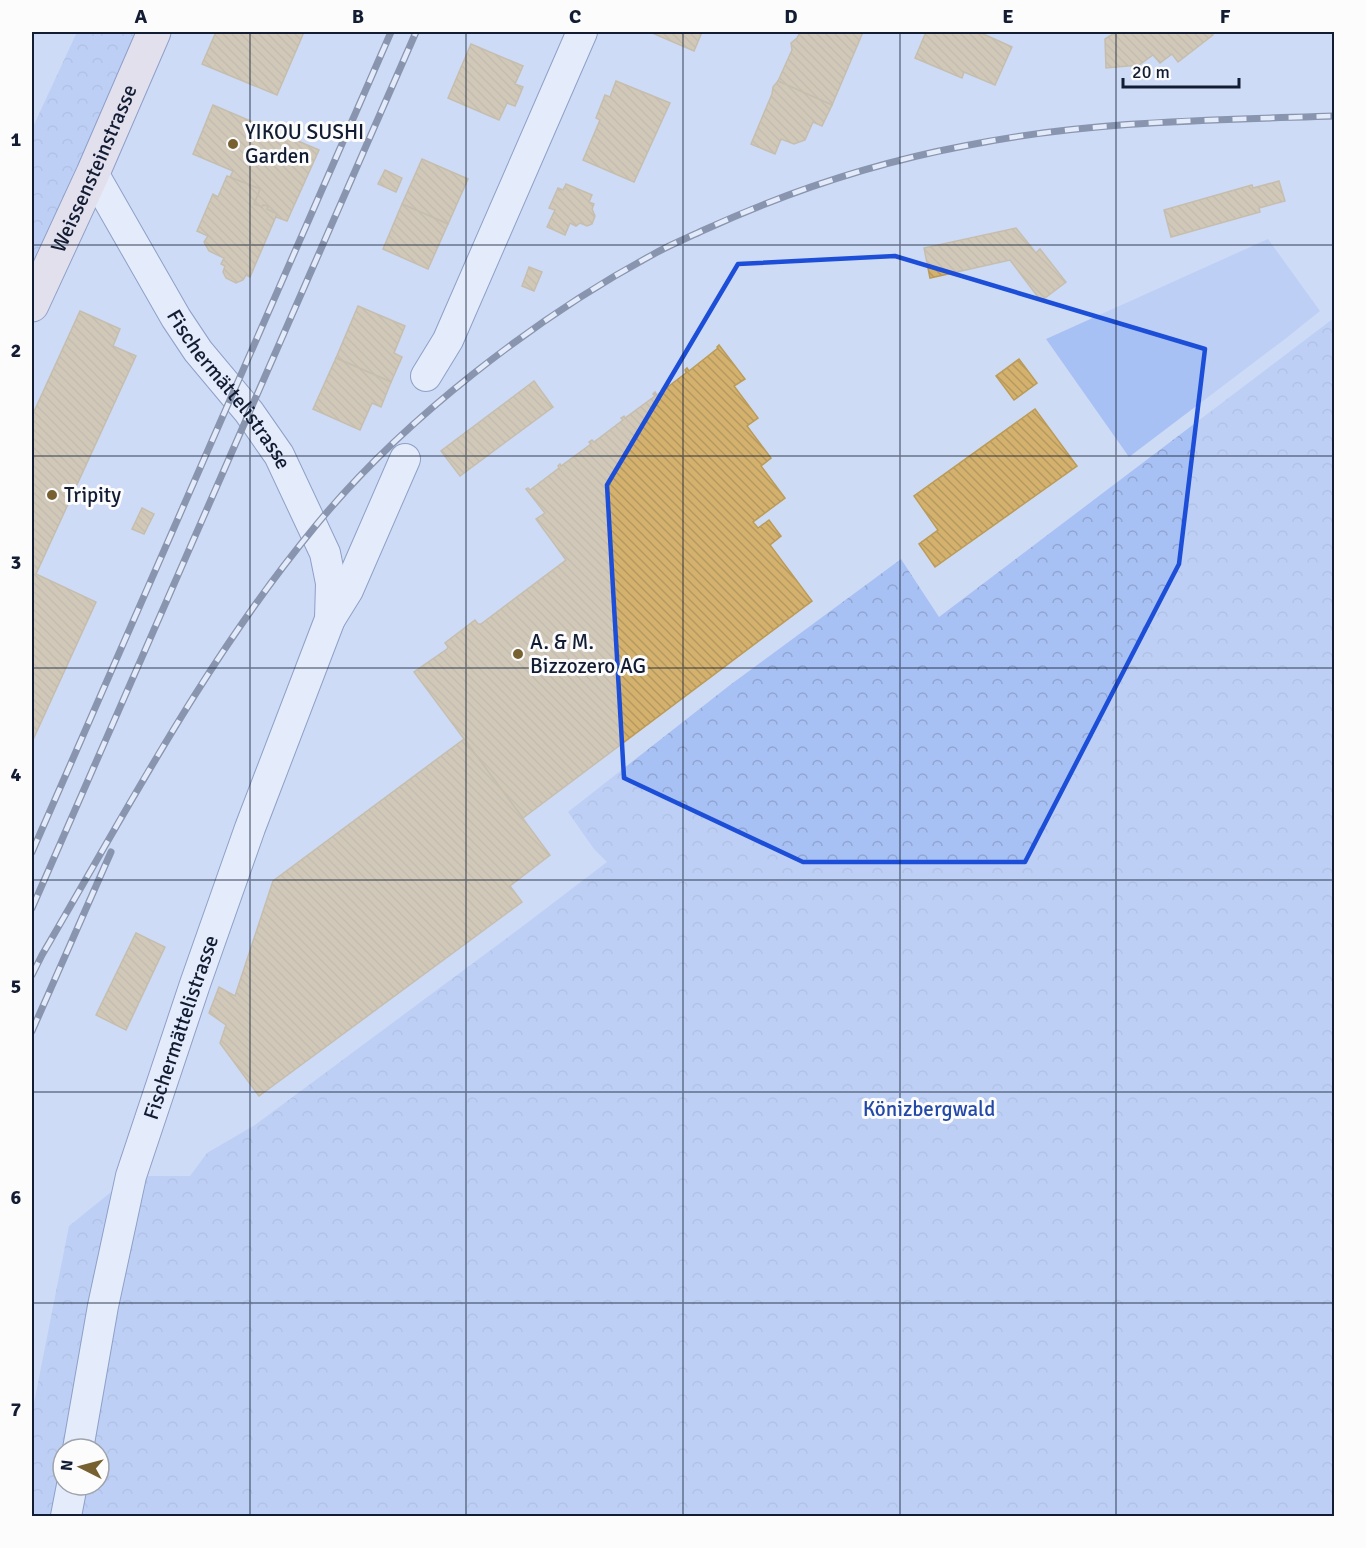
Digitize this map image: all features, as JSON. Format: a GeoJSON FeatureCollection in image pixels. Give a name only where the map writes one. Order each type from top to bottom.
{"type":"FeatureCollection","features":[{"type":"Feature","properties":{"kind":"main road","name":"Weissensteinstrasse"},"geometry":{"type":"LineString","coordinates":[[32,305],[93,173],[154,32]]}},
{"type":"Feature","properties":{"kind":"street"},"geometry":{"type":"LineString","coordinates":[[426,376],[448,340],[582,32]]}},
{"type":"Feature","properties":{"kind":"street","name":"Fischermättelistrasse"},"geometry":{"type":"LineString","coordinates":[[93,173],[193,343],[249,412],[279,455],[325,553],[331,584],[330,619]]}},
{"type":"Feature","properties":{"kind":"street","name":"Fischermättelistrasse"},"geometry":{"type":"LineString","coordinates":[[80,1437],[103,1306],[131,1176],[250,828],[330,619],[348,590],[405,459]]}},
{"type":"Feature","properties":{"kind":"street"},"geometry":{"type":"LineString","coordinates":[[66,1516],[70,1497]]}},
{"type":"Feature","properties":{"kind":"highlighted area"},"geometry":{"type":"Polygon","coordinates":[[[895,256],[1205,349],[1179,564],[1025,862],[803,862],[624,778],[607,485],[738,264],[895,256]]]}},
{"type":"Feature","properties":{"kind":"green space"},"geometry":{"type":"Polygon","coordinates":[[[77,32],[151,32],[32,299],[32,129],[77,32]]]}},
{"type":"Feature","properties":{"kind":"green space"},"geometry":{"type":"Polygon","coordinates":[[[1268,239],[1320,311],[1129,457],[1046,339],[1268,239]]]}},
{"type":"Feature","properties":{"kind":"green space","name":"Könizbergwald"},"geometry":{"type":"Polygon","coordinates":[[[1334,318],[1334,1516],[32,1516],[32,1413],[69,1226],[131,1176],[190,1176],[207,1153],[255,1125],[607,862],[594,849],[568,812],[730,685],[901,559],[939,617],[1334,318]]]}},
{"type":"Feature","properties":{"kind":"building"},"geometry":{"type":"Polygon","coordinates":[[[216,32],[304,32],[277,95],[202,64],[216,32]]]}},
{"type":"Feature","properties":{"kind":"building"},"geometry":{"type":"Polygon","coordinates":[[[650,32],[702,32],[694,51],[650,32]]]}},
{"type":"Feature","properties":{"kind":"building"},"geometry":{"type":"Polygon","coordinates":[[[800,32],[863,32],[832,105],[778,81],[792,50],[791,43],[800,32]]]}},
{"type":"Feature","properties":{"kind":"building"},"geometry":{"type":"Polygon","coordinates":[[[926,32],[982,32],[1012,47],[995,85],[964,72],[962,78],[915,58],[926,32]]]}},
{"type":"Feature","properties":{"kind":"building"},"geometry":{"type":"Polygon","coordinates":[[[1116,32],[1210,32],[1213,35],[1178,62],[1172,54],[1160,63],[1153,55],[1139,65],[1106,68],[1105,39],[1116,32]]]}},
{"type":"Feature","properties":{"kind":"building"},"geometry":{"type":"Polygon","coordinates":[[[471,44],[523,66],[515,84],[523,87],[515,106],[507,103],[499,120],[448,98],[471,44]]]}},
{"type":"Feature","properties":{"kind":"building"},"geometry":{"type":"Polygon","coordinates":[[[616,81],[670,103],[634,182],[583,160],[600,120],[596,118],[605,95],[610,97],[616,81]]]}},
{"type":"Feature","properties":{"kind":"building"},"geometry":{"type":"Polygon","coordinates":[[[778,81],[832,105],[822,126],[813,122],[805,140],[794,144],[781,139],[775,154],[751,144],[773,87],[778,81]]]}},
{"type":"Feature","properties":{"kind":"building"},"geometry":{"type":"Polygon","coordinates":[[[213,105],[319,150],[287,221],[276,217],[277,214],[267,209],[268,206],[263,205],[262,207],[254,204],[260,189],[230,177],[233,171],[193,154],[213,105]]]}},
{"type":"Feature","properties":{"kind":"building"},"geometry":{"type":"Polygon","coordinates":[[[422,159],[468,179],[448,224],[402,204],[422,159]]]}},
{"type":"Feature","properties":{"kind":"building"},"geometry":{"type":"Polygon","coordinates":[[[385,170],[402,178],[396,192],[378,184],[385,170]]]}},
{"type":"Feature","properties":{"kind":"building"},"geometry":{"type":"Polygon","coordinates":[[[227,176],[260,189],[254,204],[262,207],[263,205],[268,206],[267,209],[277,214],[250,277],[246,275],[243,280],[236,283],[226,278],[223,272],[225,266],[221,264],[224,258],[209,251],[204,242],[208,236],[197,231],[213,194],[218,197],[227,176]]]}},
{"type":"Feature","properties":{"kind":"building"},"geometry":{"type":"Polygon","coordinates":[[[1279,181],[1285,201],[1259,208],[1260,212],[1171,237],[1164,210],[1252,185],[1253,188],[1279,181]]]}},
{"type":"Feature","properties":{"kind":"building"},"geometry":{"type":"Polygon","coordinates":[[[566,184],[592,195],[589,202],[594,204],[592,209],[595,216],[592,224],[587,226],[580,223],[576,226],[570,223],[565,235],[547,227],[555,210],[549,208],[558,188],[563,190],[566,184]]]}},
{"type":"Feature","properties":{"kind":"building"},"geometry":{"type":"Polygon","coordinates":[[[402,204],[448,224],[428,269],[383,249],[402,204]]]}},
{"type":"Feature","properties":{"kind":"building"},"geometry":{"type":"Polygon","coordinates":[[[1016,228],[1036,253],[1040,249],[1066,282],[1041,301],[1010,260],[930,278],[924,248],[1016,228]]]}},
{"type":"Feature","properties":{"kind":"building"},"geometry":{"type":"Polygon","coordinates":[[[529,267],[542,272],[534,291],[522,286],[529,267]]]}},
{"type":"Feature","properties":{"kind":"building"},"geometry":{"type":"Polygon","coordinates":[[[358,306],[405,326],[394,353],[402,357],[391,382],[336,358],[358,306]]]}},
{"type":"Feature","properties":{"kind":"building","name":"Tripity"},"geometry":{"type":"Polygon","coordinates":[[[80,311],[120,329],[113,346],[136,356],[36,574],[96,602],[32,742],[32,416],[80,311]]]}},
{"type":"Feature","properties":{"kind":"building"},"geometry":{"type":"Polygon","coordinates":[[[719,345],[745,379],[734,386],[758,418],[747,426],[771,458],[761,466],[785,498],[753,522],[758,528],[769,520],[781,536],[770,545],[812,601],[523,818],[414,672],[447,649],[445,643],[475,620],[481,624],[566,560],[536,519],[545,513],[526,489],[530,490],[559,468],[560,464],[561,466],[591,444],[589,442],[592,440],[594,442],[623,420],[621,418],[624,416],[625,418],[655,396],[653,394],[655,392],[657,395],[686,373],[687,368],[689,371],[719,345]]]}},
{"type":"Feature","properties":{"kind":"building"},"geometry":{"type":"Polygon","coordinates":[[[336,358],[391,382],[381,407],[372,403],[360,430],[313,409],[336,358]]]}},
{"type":"Feature","properties":{"kind":"building"},"geometry":{"type":"Polygon","coordinates":[[[1019,359],[1037,383],[1014,400],[996,376],[1019,359]]]}},
{"type":"Feature","properties":{"kind":"building"},"geometry":{"type":"Polygon","coordinates":[[[534,381],[553,407],[460,476],[441,451],[534,381]]]}},
{"type":"Feature","properties":{"kind":"building"},"geometry":{"type":"Polygon","coordinates":[[[1035,409],[1077,466],[935,567],[919,544],[938,530],[914,496],[1035,409]]]}},
{"type":"Feature","properties":{"kind":"building"},"geometry":{"type":"Polygon","coordinates":[[[142,508],[154,514],[144,534],[132,529],[142,508]]]}},
{"type":"Feature","properties":{"kind":"building"},"geometry":{"type":"Polygon","coordinates":[[[464,739],[550,855],[510,886],[522,902],[259,1096],[220,1043],[226,1025],[209,1013],[219,987],[235,996],[273,881],[464,739]]]}},
{"type":"Feature","properties":{"kind":"building"},"geometry":{"type":"Polygon","coordinates":[[[136,933],[165,947],[126,1030],[96,1015],[136,933]]]}},
{"type":"Feature","properties":{"kind":"railway"},"geometry":{"type":"LineString","coordinates":[[32,852],[391,32]]}},
{"type":"Feature","properties":{"kind":"railway"},"geometry":{"type":"LineString","coordinates":[[32,908],[416,32]]}},
{"type":"Feature","properties":{"kind":"railway"},"geometry":{"type":"LineString","coordinates":[[32,975],[169,736],[237,630],[313,529],[369,467],[430,409],[494,357],[560,310],[665,248],[735,216],[831,180],[897,161],[964,146],[1056,131],[1148,123],[1334,116]]}},
{"type":"Feature","properties":{"kind":"railway"},"geometry":{"type":"LineString","coordinates":[[32,1031],[111,852]]}},
{"type":"Feature","properties":{"kind":"place","name":"YIKOU SUSHI Garden"},"geometry":{"type":"Point","coordinates":[233,144]}},
{"type":"Feature","properties":{"kind":"place","name":"Tripity"},"geometry":{"type":"Point","coordinates":[52,495]}},
{"type":"Feature","properties":{"kind":"place","name":"A. & M. Bizzozero AG"},"geometry":{"type":"Point","coordinates":[518,654]}}]}
